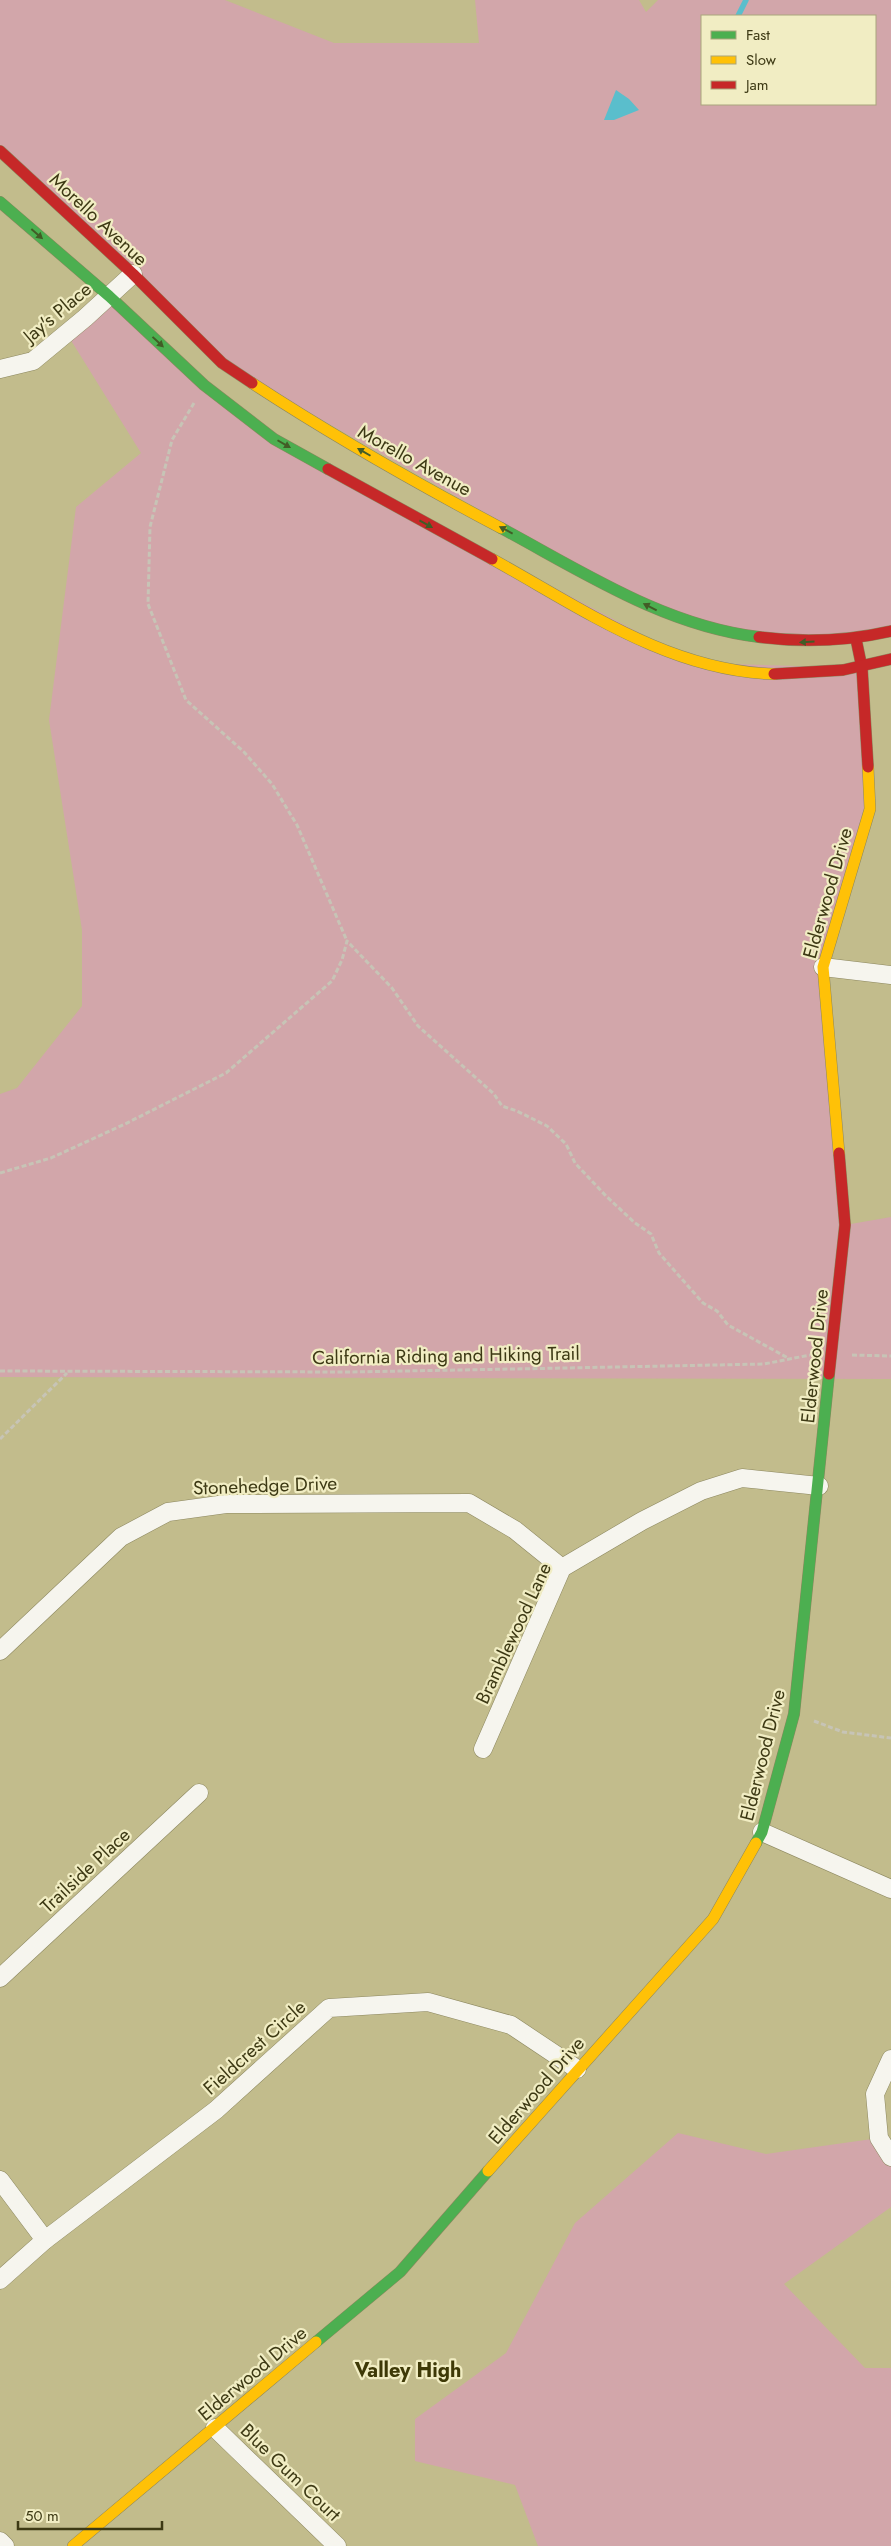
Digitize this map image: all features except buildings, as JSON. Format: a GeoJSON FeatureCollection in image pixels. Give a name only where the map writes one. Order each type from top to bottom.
{"type":"FeatureCollection","features":[{"type":"Feature","properties":{"kind":"street","name":"Morello Avenue"},"geometry":{"type":"LineString","coordinates":[[0,151],[133,274],[222,363],[307,419],[426,488],[656,610],[740,634],[795,642],[856,639],[891,631]]}},
{"type":"Feature","properties":{"kind":"street"},"geometry":{"type":"LineString","coordinates":[[0,202],[109,296],[204,385],[274,439],[640,641],[696,663],[746,672],[793,676],[862,668],[891,659]]}},
{"type":"Feature","properties":{"kind":"street","name":"Jay's Place"},"geometry":{"type":"LineString","coordinates":[[0,369],[33,361],[133,274]]}},
{"type":"Feature","properties":{"kind":"street","name":"Elderwood Drive"},"geometry":{"type":"LineString","coordinates":[[73,2546],[400,2272],[578,2069],[713,1920],[762,1832],[794,1714],[845,1225],[823,967],[870,809],[862,668],[856,639]]}},
{"type":"Feature","properties":{"kind":"street"},"geometry":{"type":"LineString","coordinates":[[823,967],[891,975]]}},
{"type":"Feature","properties":{"kind":"street","name":"Bramblewood Lane"},"geometry":{"type":"LineString","coordinates":[[483,1748],[562,1568],[642,1521],[701,1491],[742,1478],[819,1486]]}},
{"type":"Feature","properties":{"kind":"street","name":"Stonehedge Drive"},"geometry":{"type":"LineString","coordinates":[[0,1651],[121,1538],[168,1512],[226,1504],[469,1503],[515,1530],[562,1568]]}},
{"type":"Feature","properties":{"kind":"street","name":"Trailside Place"},"geometry":{"type":"LineString","coordinates":[[0,1978],[199,1793]]}},
{"type":"Feature","properties":{"kind":"street"},"geometry":{"type":"LineString","coordinates":[[762,1832],[891,1889]]}},
{"type":"Feature","properties":{"kind":"street","name":"Fieldcrest Circle"},"geometry":{"type":"LineString","coordinates":[[0,2280],[45,2240],[216,2110],[329,2008],[428,2002],[511,2025],[578,2069]]}},
{"type":"Feature","properties":{"kind":"street"},"geometry":{"type":"LineString","coordinates":[[891,2059],[875,2094],[879,2138],[891,2156]]}},
{"type":"Feature","properties":{"kind":"street"},"geometry":{"type":"LineString","coordinates":[[0,2180],[45,2240]]}},
{"type":"Feature","properties":{"kind":"street","name":"Blue Gum Court"},"geometry":{"type":"LineString","coordinates":[[215,2428],[336,2546]]}},
{"type":"Feature","properties":{"kind":"street"},"geometry":{"type":"LineString","coordinates":[[0,2541],[5,2546]]}},
{"type":"Feature","properties":{"kind":"path"},"geometry":{"type":"LineString","coordinates":[[204,385],[172,440],[150,527],[148,604],[186,700],[244,752],[272,784],[297,825],[347,941],[392,988],[418,1026],[494,1094],[502,1106],[517,1111],[547,1126],[566,1144],[575,1163],[635,1223],[651,1234],[659,1253],[703,1303],[717,1311],[728,1325],[788,1358]]}},
{"type":"Feature","properties":{"kind":"path"},"geometry":{"type":"LineString","coordinates":[[0,1174],[51,1158],[125,1124],[226,1073],[332,981],[342,960],[347,941]]}},
{"type":"Feature","properties":{"kind":"path","name":"California Riding and Hiking Trail"},"geometry":{"type":"LineString","coordinates":[[0,1371],[504,1369],[764,1364],[804,1355],[831,1354],[891,1356]]}},
{"type":"Feature","properties":{"kind":"path"},"geometry":{"type":"LineString","coordinates":[[0,1440],[68,1372]]}},
{"type":"Feature","properties":{"kind":"path"},"geometry":{"type":"LineString","coordinates":[[794,1714],[843,1732],[891,1738]]}},
{"type":"Feature","properties":{"kind":"shaded area"},"geometry":{"type":"Polygon","coordinates":[[[0,0],[225,0],[334,43],[479,43],[475,0],[639,0],[646,12],[658,0],[891,0],[891,631],[795,642],[656,610],[222,363],[0,151],[0,0]]]}},
{"type":"Feature","properties":{"kind":"shaded area"},"geometry":{"type":"Polygon","coordinates":[[[112,298],[274,439],[696,663],[862,668],[870,809],[823,967],[845,1225],[891,1217],[891,1379],[0,1377],[0,1094],[17,1088],[82,1006],[82,930],[49,720],[76,507],[141,453],[67,334],[112,298]]]}},
{"type":"Feature","properties":{"kind":"shaded area"},"geometry":{"type":"Polygon","coordinates":[[[678,2133],[766,2154],[879,2138],[891,2157],[891,2207],[784,2284],[865,2368],[891,2368],[891,2546],[538,2546],[515,2485],[415,2461],[415,2419],[506,2353],[575,2223],[678,2133]]]}},
{"type":"Feature","properties":{"kind":"water"},"geometry":{"type":"Polygon","coordinates":[[[616,90],[629,99],[639,110],[614,120],[604,120],[616,90]]]}},
{"type":"Feature","properties":{"kind":"waterway"},"geometry":{"type":"LineString","coordinates":[[738,15],[746,0]]}},
{"type":"Feature","properties":{"kind":"traffic: fast"},"geometry":{"type":"LineString","coordinates":[[0,202],[109,296],[204,385],[274,439],[328,469]]}},
{"type":"Feature","properties":{"kind":"traffic: fast"},"geometry":{"type":"LineString","coordinates":[[501,528],[594,579],[658,609],[691,622],[724,631],[759,637]]}},
{"type":"Feature","properties":{"kind":"traffic: fast"},"geometry":{"type":"LineString","coordinates":[[756,1843],[762,1832],[794,1714],[829,1374]]}},
{"type":"Feature","properties":{"kind":"traffic: fast"},"geometry":{"type":"LineString","coordinates":[[316,2342],[400,2272],[488,2171]]}},
{"type":"Feature","properties":{"kind":"traffic: slow"},"geometry":{"type":"LineString","coordinates":[[252,383],[313,422],[501,528]]}},
{"type":"Feature","properties":{"kind":"traffic: slow"},"geometry":{"type":"LineString","coordinates":[[492,559],[593,616],[627,634],[662,649],[698,662],[735,670],[774,674]]}},
{"type":"Feature","properties":{"kind":"traffic: slow"},"geometry":{"type":"LineString","coordinates":[[839,1153],[823,967],[870,809],[868,767]]}},
{"type":"Feature","properties":{"kind":"traffic: slow"},"geometry":{"type":"LineString","coordinates":[[488,2171],[713,1919],[756,1843]]}},
{"type":"Feature","properties":{"kind":"traffic: slow"},"geometry":{"type":"LineString","coordinates":[[73,2546],[316,2342]]}},
{"type":"Feature","properties":{"kind":"traffic: jam"},"geometry":{"type":"LineString","coordinates":[[0,151],[133,274],[222,363],[252,383]]}},
{"type":"Feature","properties":{"kind":"traffic: jam"},"geometry":{"type":"LineString","coordinates":[[328,469],[492,559]]}},
{"type":"Feature","properties":{"kind":"traffic: jam"},"geometry":{"type":"LineString","coordinates":[[759,637],[825,640],[891,631]]}},
{"type":"Feature","properties":{"kind":"traffic: jam"},"geometry":{"type":"LineString","coordinates":[[856,639],[862,668],[868,767]]}},
{"type":"Feature","properties":{"kind":"traffic: jam"},"geometry":{"type":"LineString","coordinates":[[774,674],[843,670],[891,659]]}},
{"type":"Feature","properties":{"kind":"traffic: jam"},"geometry":{"type":"LineString","coordinates":[[829,1374],[845,1225],[839,1153]]}},
{"type":"Feature","properties":{"kind":"district","name":"Valley High"},"geometry":{"type":"Point","coordinates":[408,2370]}}]}
